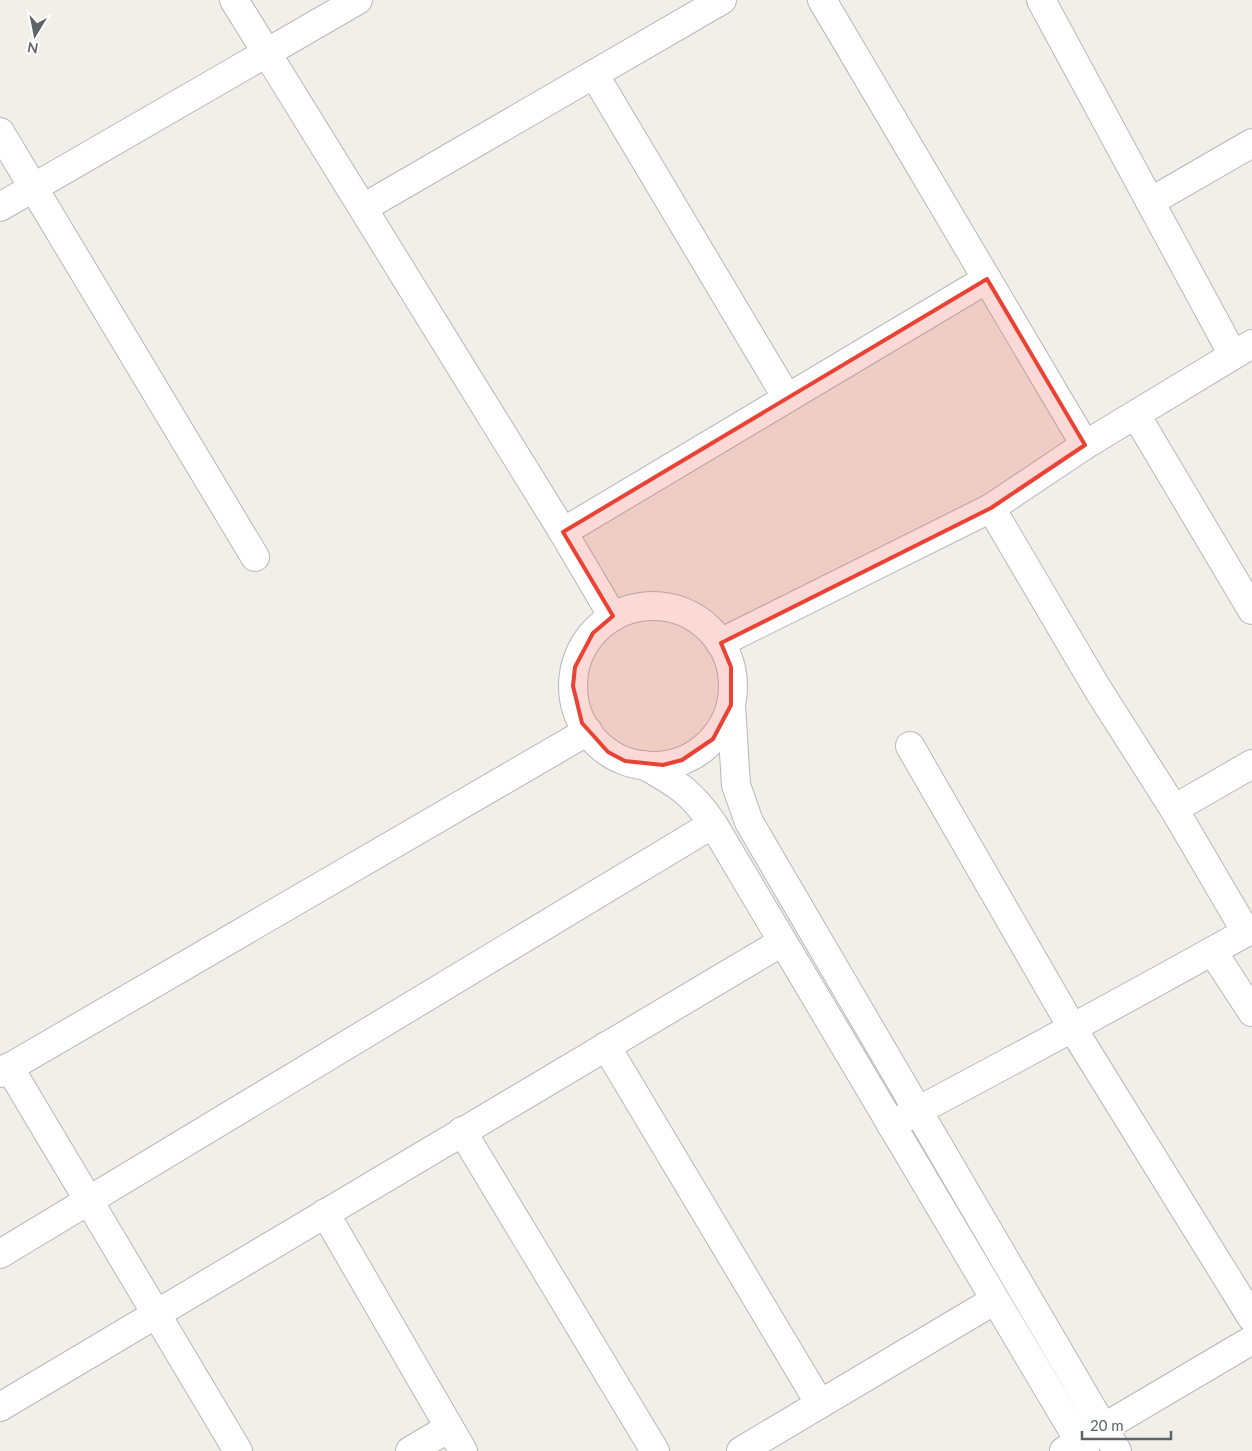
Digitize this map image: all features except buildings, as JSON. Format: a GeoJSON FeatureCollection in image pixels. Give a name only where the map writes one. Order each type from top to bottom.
{"type":"FeatureCollection","features":[{"type":"Feature","properties":{"kind":"street"},"geometry":{"type":"LineString","coordinates":[[234,0],[563,532],[613,618]]}},
{"type":"Feature","properties":{"kind":"street"},"geometry":{"type":"LineString","coordinates":[[0,207],[32,186],[358,0]]}},
{"type":"Feature","properties":{"kind":"street"},"geometry":{"type":"LineString","coordinates":[[362,208],[722,0]]}},
{"type":"Feature","properties":{"kind":"street"},"geometry":{"type":"LineString","coordinates":[[822,0],[1085,445]]}},
{"type":"Feature","properties":{"kind":"street"},"geometry":{"type":"LineString","coordinates":[[720,643],[992,508],[1085,445],[1243,350],[1150,202],[1048,2]]}},
{"type":"Feature","properties":{"kind":"street"},"geometry":{"type":"LineString","coordinates":[[594,74],[787,398]]}},
{"type":"Feature","properties":{"kind":"street"},"geometry":{"type":"LineString","coordinates":[[0,132],[255,557]]}},
{"type":"Feature","properties":{"kind":"street"},"geometry":{"type":"LineString","coordinates":[[1150,202],[1252,143]]}},
{"type":"Feature","properties":{"kind":"street"},"geometry":{"type":"LineString","coordinates":[[563,532],[987,279]]}},
{"type":"Feature","properties":{"kind":"street"},"geometry":{"type":"LineString","coordinates":[[1136,415],[1252,610]]}},
{"type":"Feature","properties":{"kind":"street"},"geometry":{"type":"LineString","coordinates":[[891,1125],[1074,1029],[1249,931],[1097,688],[992,508]]}},
{"type":"Feature","properties":{"kind":"street"},"geometry":{"type":"LineString","coordinates":[[731,705],[724,723],[713,739],[699,752],[682,760],[663,765],[644,765],[625,761],[608,752],[582,723],[576,705],[573,686],[575,667],[582,649],[593,633],[613,618],[625,612],[643,607],[663,607],[682,611],[698,620],[713,633],[720,643],[731,667],[733,686],[731,705],[736,785],[749,822],[1117,1451]]}},
{"type":"Feature","properties":{"kind":"street"},"geometry":{"type":"LineString","coordinates":[[238,1451],[89,1200],[5,1070],[588,731]]}},
{"type":"Feature","properties":{"kind":"street"},"geometry":{"type":"LineString","coordinates":[[910,746],[1074,1029],[1252,1318]]}},
{"type":"Feature","properties":{"kind":"street"},"geometry":{"type":"LineString","coordinates":[[1174,809],[1252,764]]}},
{"type":"Feature","properties":{"kind":"street"},"geometry":{"type":"LineString","coordinates":[[644,765],[678,784],[692,796],[713,824],[995,1300],[1076,1448],[1104,1428],[1252,1340]]}},
{"type":"Feature","properties":{"kind":"street"},"geometry":{"type":"LineString","coordinates":[[0,1254],[713,824]]}},
{"type":"Feature","properties":{"kind":"street"},"geometry":{"type":"LineString","coordinates":[[0,1407],[782,942]]}},
{"type":"Feature","properties":{"kind":"street"},"geometry":{"type":"LineString","coordinates":[[1213,952],[1252,1012]]}},
{"type":"Feature","properties":{"kind":"street"},"geometry":{"type":"LineString","coordinates":[[606,1046],[820,1404]]}},
{"type":"Feature","properties":{"kind":"street"},"geometry":{"type":"LineString","coordinates":[[462,1132],[655,1451]]}},
{"type":"Feature","properties":{"kind":"street"},"geometry":{"type":"LineString","coordinates":[[325,1213],[463,1451]]}},
{"type":"Feature","properties":{"kind":"street"},"geometry":{"type":"LineString","coordinates":[[741,1451],[995,1300]]}},
{"type":"Feature","properties":{"kind":"street"},"geometry":{"type":"LineString","coordinates":[[410,1451],[450,1428]]}},
{"type":"Feature","properties":{"kind":"highlighted area"},"geometry":{"type":"Polygon","coordinates":[[[987,279],[1085,445],[991,508],[721,643],[731,667],[731,705],[713,739],[682,760],[663,765],[625,761],[608,752],[582,723],[573,686],[575,667],[593,633],[613,616],[563,532],[987,279]]]}}]}
